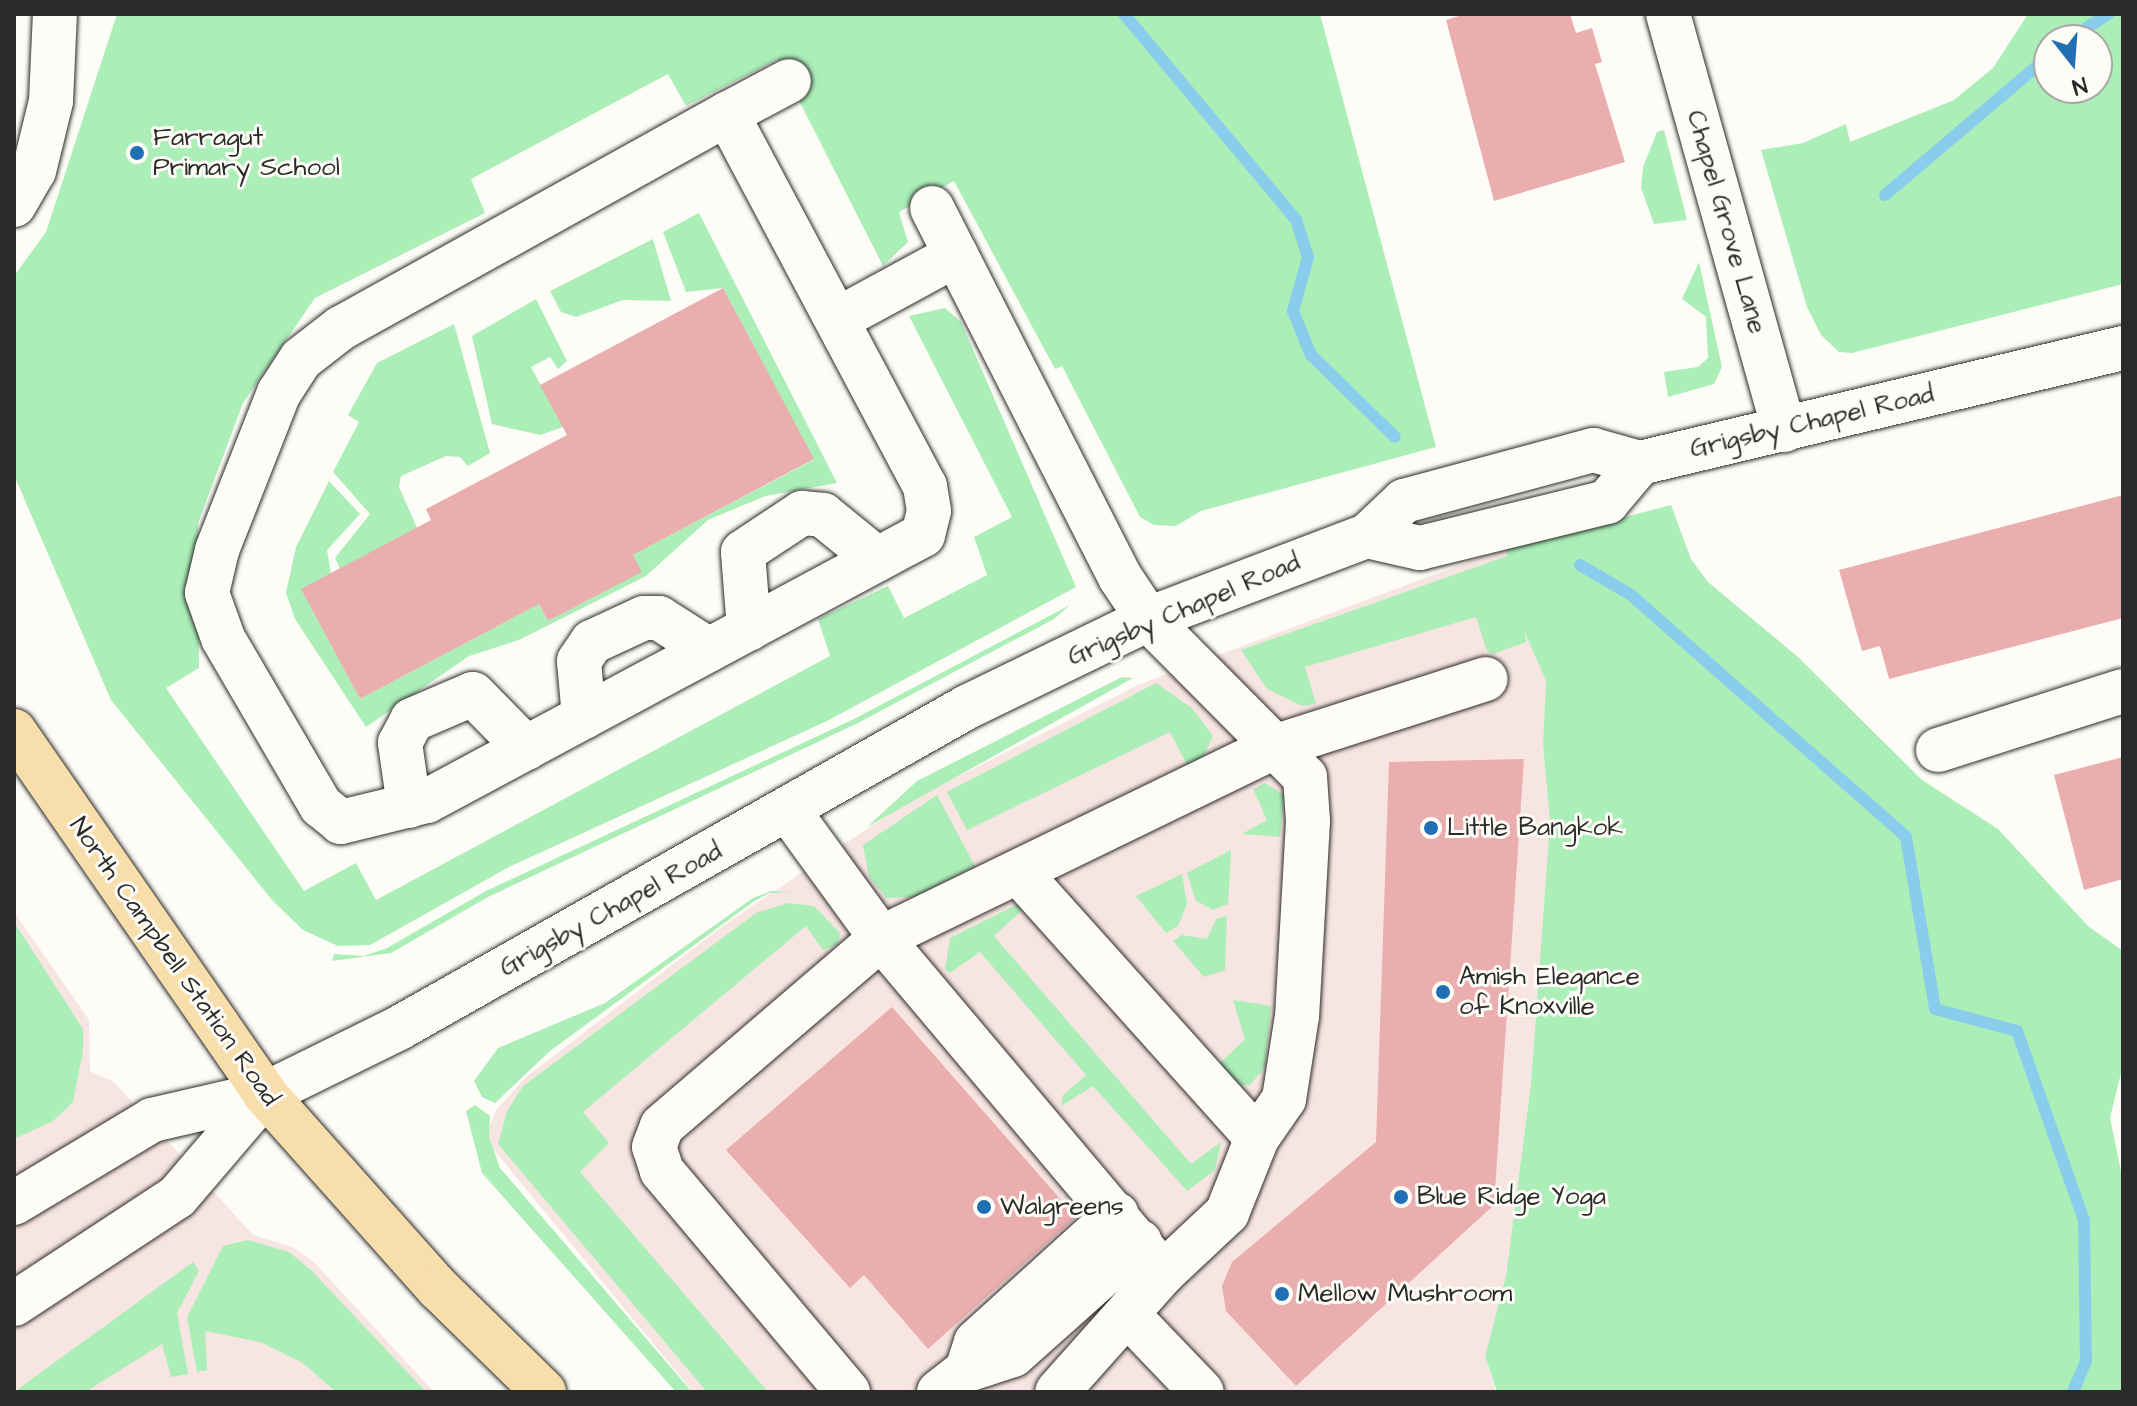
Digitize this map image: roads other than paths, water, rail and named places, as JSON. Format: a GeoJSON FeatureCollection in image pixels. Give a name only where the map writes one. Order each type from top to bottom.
{"type":"FeatureCollection","features":[{"type":"Feature","properties":{"kind":"main road","name":"North Campbell Station Road"},"geometry":{"type":"LineString","coordinates":[[14,731],[265,1094],[439,1289],[544,1392]]}},
{"type":"Feature","properties":{"kind":"street","name":"Chapel Grove Lane"},"geometry":{"type":"LineString","coordinates":[[1668,14],[1784,430]]}},
{"type":"Feature","properties":{"kind":"street"},"geometry":{"type":"LineString","coordinates":[[14,205],[34,171],[51,101],[50,16]]}},
{"type":"Feature","properties":{"kind":"street"},"geometry":{"type":"LineString","coordinates":[[727,114],[840,318],[925,486],[929,511],[923,535],[526,748],[409,806],[341,822],[321,806],[223,638],[207,593],[217,550],[279,393],[301,359],[341,328],[727,114],[789,81]]}},
{"type":"Feature","properties":{"kind":"street"},"geometry":{"type":"LineString","coordinates":[[932,208],[1120,577],[1148,619],[1305,777],[1308,821],[1292,1075],[1274,1122],[1257,1138],[1227,1213],[1140,1243],[1013,1355],[953,1381]]}},
{"type":"Feature","properties":{"kind":"street"},"geometry":{"type":"LineString","coordinates":[[840,318],[956,255]]}},
{"type":"Feature","properties":{"kind":"street","name":"Grigsby Chapel Road"},"geometry":{"type":"LineString","coordinates":[[265,1094],[399,1028],[967,707],[1148,619],[1367,536],[1420,548],[1607,502],[1640,463],[2123,348]]}},
{"type":"Feature","properties":{"kind":"street"},"geometry":{"type":"LineString","coordinates":[[749,629],[743,552],[802,513],[823,515],[877,559]]}},
{"type":"Feature","properties":{"kind":"street"},"geometry":{"type":"LineString","coordinates":[[584,717],[579,661],[592,642],[644,618],[659,618],[709,650]]}},
{"type":"Feature","properties":{"kind":"street"},"geometry":{"type":"LineString","coordinates":[[848,1392],[662,1171],[654,1147],[662,1126],[881,938],[1021,875],[1277,746],[1486,679]]}},
{"type":"Feature","properties":{"kind":"street"},"geometry":{"type":"LineString","coordinates":[[1938,750],[2123,691]]}},
{"type":"Feature","properties":{"kind":"street"},"geometry":{"type":"LineString","coordinates":[[409,806],[400,743],[412,720],[473,694],[526,748]]}},
{"type":"Feature","properties":{"kind":"street"},"geometry":{"type":"LineString","coordinates":[[788,810],[881,938],[1140,1243],[1129,1316],[1057,1392]]}},
{"type":"Feature","properties":{"kind":"street"},"geometry":{"type":"LineString","coordinates":[[1021,875],[1257,1138]]}},
{"type":"Feature","properties":{"kind":"street"},"geometry":{"type":"LineString","coordinates":[[14,1203],[152,1120],[265,1094]]}},
{"type":"Feature","properties":{"kind":"street"},"geometry":{"type":"LineString","coordinates":[[14,1304],[177,1197],[265,1094]]}},
{"type":"Feature","properties":{"kind":"street"},"geometry":{"type":"LineString","coordinates":[[1129,1316],[1202,1392]]}},
{"type":"Feature","properties":{"kind":"waterway"},"geometry":{"type":"LineString","coordinates":[[1124,14],[1296,220],[1308,257],[1293,311],[1311,355],[1395,437]]}},
{"type":"Feature","properties":{"kind":"waterway"},"geometry":{"type":"LineString","coordinates":[[2093,24],[2108,14]]}},
{"type":"Feature","properties":{"kind":"waterway"},"geometry":{"type":"LineString","coordinates":[[1885,195],[2033,70]]}},
{"type":"Feature","properties":{"kind":"waterway"},"geometry":{"type":"LineString","coordinates":[[1580,565],[1631,595],[1906,837],[1935,1009],[2017,1031],[2084,1220],[2086,1361],[2073,1392]]}},
{"type":"Feature","properties":{"kind":"place","name":"Farragut Primary School"},"geometry":{"type":"Point","coordinates":[137,153]}},
{"type":"Feature","properties":{"kind":"place","name":"Little Bangkok"},"geometry":{"type":"Point","coordinates":[1431,828]}},
{"type":"Feature","properties":{"kind":"place","name":"Amish Elegance of Knoxville"},"geometry":{"type":"Point","coordinates":[1443,992]}},
{"type":"Feature","properties":{"kind":"place","name":"Blue Ridge Yoga"},"geometry":{"type":"Point","coordinates":[1401,1197]}},
{"type":"Feature","properties":{"kind":"place","name":"Walgreens"},"geometry":{"type":"Point","coordinates":[984,1207]}},
{"type":"Feature","properties":{"kind":"place","name":"Mellow Mushroom"},"geometry":{"type":"Point","coordinates":[1282,1294]}}]}
